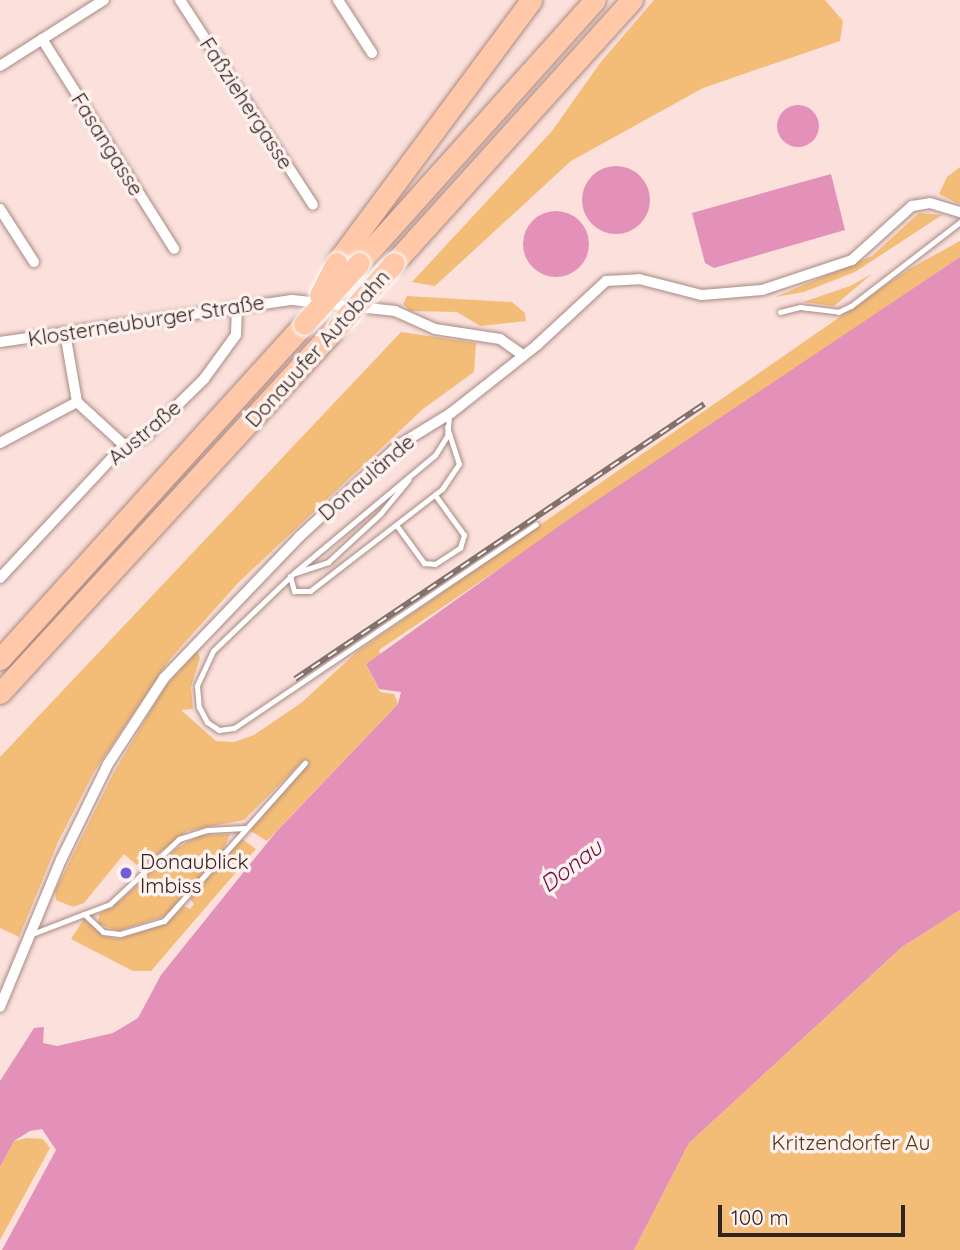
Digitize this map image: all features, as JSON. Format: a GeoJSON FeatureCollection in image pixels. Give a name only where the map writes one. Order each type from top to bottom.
{"type":"FeatureCollection","features":[{"type":"Feature","properties":{"kind":"highway"},"geometry":{"type":"LineString","coordinates":[[304,324],[336,263],[531,0]]}},
{"type":"Feature","properties":{"kind":"highway","name":"Donauufer Autobahn"},"geometry":{"type":"LineString","coordinates":[[0,659],[595,0]]}},
{"type":"Feature","properties":{"kind":"highway","name":"Donauufer Autobahn"},"geometry":{"type":"LineString","coordinates":[[0,693],[338,326],[632,0]]}},
{"type":"Feature","properties":{"kind":"street"},"geometry":{"type":"LineString","coordinates":[[0,66],[104,0]]}},
{"type":"Feature","properties":{"kind":"street","name":"Faßziehergasse"},"geometry":{"type":"LineString","coordinates":[[180,0],[313,205]]}},
{"type":"Feature","properties":{"kind":"street"},"geometry":{"type":"LineString","coordinates":[[338,0],[372,53]]}},
{"type":"Feature","properties":{"kind":"street","name":"Fasangasse"},"geometry":{"type":"LineString","coordinates":[[42,39],[174,249]]}},
{"type":"Feature","properties":{"kind":"street","name":"Donaulände"},"geometry":{"type":"LineString","coordinates":[[0,1007],[108,764],[164,678],[343,495],[399,445],[451,413],[523,355],[606,281],[639,279],[702,295],[762,290],[852,260],[912,206],[930,203],[960,212]]}},
{"type":"Feature","properties":{"kind":"street"},"geometry":{"type":"LineString","coordinates":[[0,209],[34,262]]}},
{"type":"Feature","properties":{"kind":"street","name":"Klosterneuburger Straße"},"geometry":{"type":"LineString","coordinates":[[0,342],[292,300],[384,308],[435,329],[500,340],[523,355]]}},
{"type":"Feature","properties":{"kind":"street","name":"Austraße"},"geometry":{"type":"LineString","coordinates":[[2,573],[124,445],[145,437],[204,379],[236,335],[237,308]]}},
{"type":"Feature","properties":{"kind":"street"},"geometry":{"type":"LineString","coordinates":[[65,333],[77,402],[124,445]]}},
{"type":"Feature","properties":{"kind":"street"},"geometry":{"type":"LineString","coordinates":[[0,443],[77,402]]}},
{"type":"Feature","properties":{"kind":"lane"},"geometry":{"type":"LineString","coordinates":[[780,312],[800,307],[838,312],[851,306],[960,222]]}},
{"type":"Feature","properties":{"kind":"lane"},"geometry":{"type":"LineString","coordinates":[[292,575],[328,562],[380,514],[444,442],[451,413]]}},
{"type":"Feature","properties":{"kind":"lane"},"geometry":{"type":"LineString","coordinates":[[292,575],[294,591],[310,591],[435,495],[459,464],[447,427]]}},
{"type":"Feature","properties":{"kind":"lane"},"geometry":{"type":"LineString","coordinates":[[415,472],[292,575],[204,665],[197,696],[203,716],[213,727],[234,728],[536,524]]}},
{"type":"Feature","properties":{"kind":"lane"},"geometry":{"type":"LineString","coordinates":[[397,526],[425,563],[435,564],[460,548],[464,535],[435,495]]}},
{"type":"Feature","properties":{"kind":"lane"},"geometry":{"type":"LineString","coordinates":[[84,914],[103,932],[120,934],[164,921],[305,763]]}},
{"type":"Feature","properties":{"kind":"lane"},"geometry":{"type":"LineString","coordinates":[[31,934],[110,904],[179,839],[207,830],[245,828]]}},
{"type":"Feature","properties":{"kind":"green space"},"geometry":{"type":"Polygon","coordinates":[[[654,0],[825,0],[843,21],[840,41],[703,88],[571,161],[435,286],[412,282],[552,131],[600,63],[654,0]]]}},
{"type":"Feature","properties":{"kind":"green space"},"geometry":{"type":"Polygon","coordinates":[[[960,167],[959,204],[939,194],[947,177],[960,167]]]}},
{"type":"Feature","properties":{"kind":"green space"},"geometry":{"type":"Polygon","coordinates":[[[919,213],[942,215],[855,272],[804,292],[775,297],[872,256],[919,213]]]}},
{"type":"Feature","properties":{"kind":"green space"},"geometry":{"type":"Polygon","coordinates":[[[960,241],[960,257],[379,650],[380,654],[366,664],[380,692],[394,694],[398,704],[267,841],[249,830],[307,765],[303,761],[244,820],[187,831],[140,868],[124,854],[84,903],[73,907],[56,900],[55,891],[113,774],[164,688],[197,651],[200,658],[191,687],[193,709],[181,710],[216,741],[234,742],[254,735],[301,703],[358,651],[909,269],[960,241]]]}},
{"type":"Feature","properties":{"kind":"green space"},"geometry":{"type":"Polygon","coordinates":[[[872,274],[834,306],[803,302],[850,286],[872,274]]]}},
{"type":"Feature","properties":{"kind":"green space"},"geometry":{"type":"Polygon","coordinates":[[[407,296],[512,302],[525,313],[526,321],[480,326],[457,312],[410,311],[403,304],[407,296]]]}},
{"type":"Feature","properties":{"kind":"green space"},"geometry":{"type":"Polygon","coordinates":[[[401,332],[476,343],[474,372],[423,409],[238,583],[170,659],[94,772],[58,842],[19,937],[0,928],[0,757],[401,332]]]}},
{"type":"Feature","properties":{"kind":"green space"},"geometry":{"type":"Polygon","coordinates":[[[230,834],[222,853],[165,916],[118,931],[98,924],[99,914],[120,901],[177,848],[200,835],[230,834]]]}},
{"type":"Feature","properties":{"kind":"green space"},"geometry":{"type":"Polygon","coordinates":[[[242,839],[256,849],[151,971],[133,971],[71,939],[84,919],[104,936],[118,939],[166,924],[184,906],[190,909],[194,904],[190,899],[242,839]]]}},
{"type":"Feature","properties":{"kind":"green space","name":"Kritzendorfer Au"},"geometry":{"type":"Polygon","coordinates":[[[960,910],[960,1250],[634,1250],[689,1143],[902,947],[960,910]]]}},
{"type":"Feature","properties":{"kind":"green space"},"geometry":{"type":"Polygon","coordinates":[[[43,1139],[50,1148],[0,1240],[0,1167],[14,1141],[43,1139]]]}},
{"type":"Feature","properties":{"kind":"water"},"geometry":{"type":"Polygon","coordinates":[[[798,105],[813,111],[819,126],[813,141],[798,147],[783,141],[777,126],[783,111],[798,105]]]}},
{"type":"Feature","properties":{"kind":"water"},"geometry":{"type":"Polygon","coordinates":[[[616,166],[629,169],[640,176],[647,187],[650,200],[647,213],[640,224],[629,231],[616,234],[603,231],[592,224],[585,213],[582,200],[585,187],[592,176],[603,169],[616,166]]]}},
{"type":"Feature","properties":{"kind":"water"},"geometry":{"type":"Polygon","coordinates":[[[831,174],[845,230],[714,268],[705,263],[692,213],[831,174]]]}},
{"type":"Feature","properties":{"kind":"water"},"geometry":{"type":"Polygon","coordinates":[[[550,211],[562,211],[574,216],[584,226],[589,244],[587,257],[574,272],[562,277],[550,277],[538,272],[528,262],[523,250],[523,238],[528,226],[538,216],[550,211]]]}},
{"type":"Feature","properties":{"kind":"water","name":"Donau"},"geometry":{"type":"Polygon","coordinates":[[[960,257],[960,910],[902,947],[689,1143],[634,1250],[2,1250],[56,1150],[42,1129],[30,1131],[14,1141],[0,1167],[0,1081],[34,1028],[44,1027],[43,1043],[57,1046],[113,1033],[138,1018],[161,975],[276,832],[398,704],[401,692],[379,689],[366,664],[569,519],[960,257]]]}},
{"type":"Feature","properties":{"kind":"railway"},"geometry":{"type":"LineString","coordinates":[[295,679],[704,404]]}},
{"type":"Feature","properties":{"kind":"place","name":"Donaublick Imbiss"},"geometry":{"type":"Point","coordinates":[126,873]}}]}
